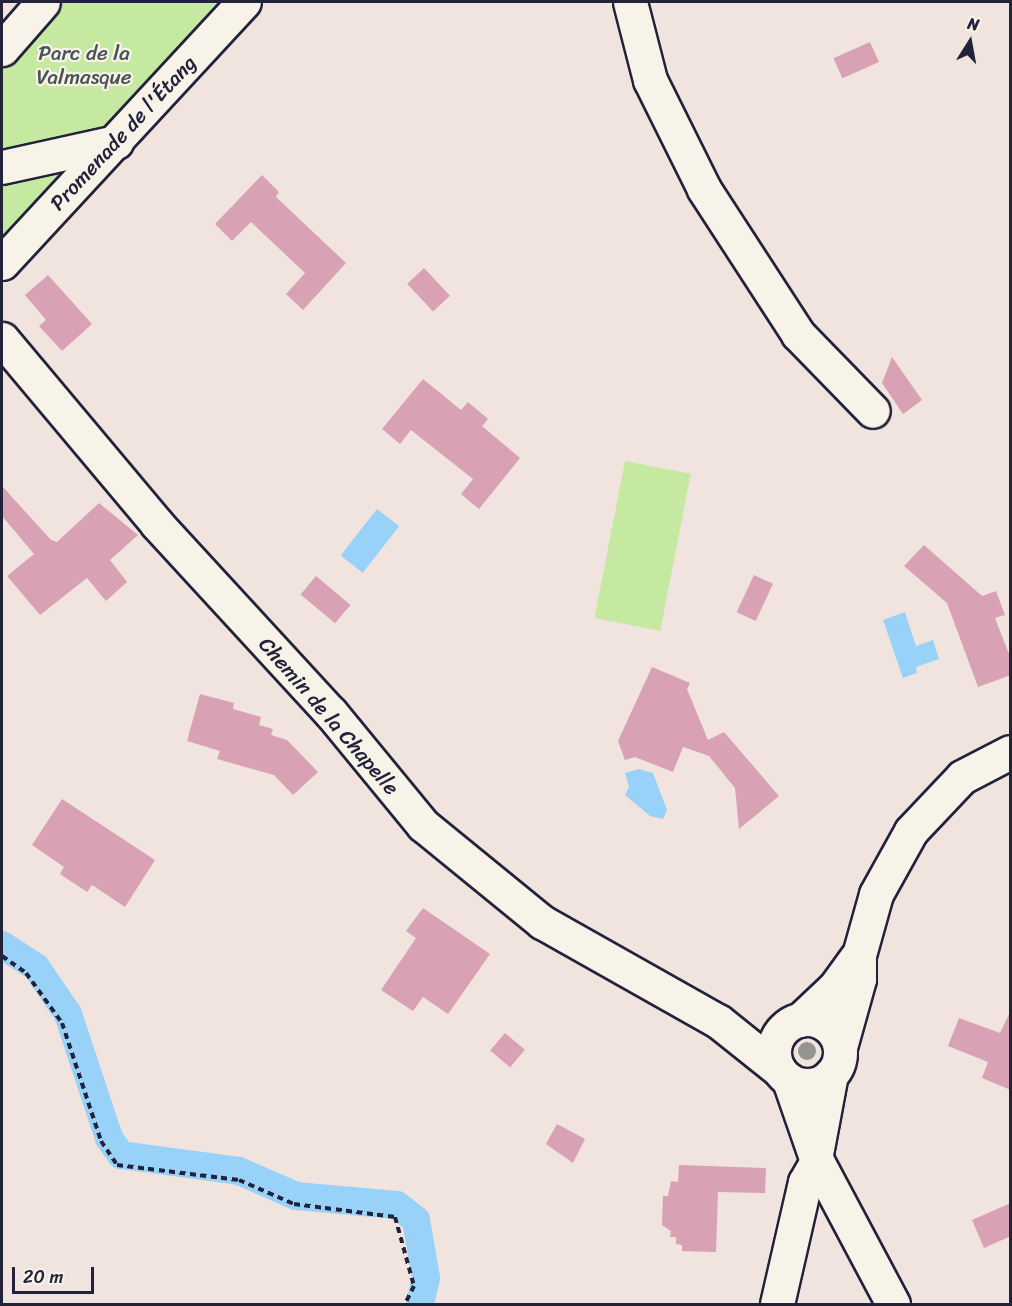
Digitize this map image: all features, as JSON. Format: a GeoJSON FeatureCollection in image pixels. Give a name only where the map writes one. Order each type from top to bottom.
{"type":"FeatureCollection","features":[{"type":"Feature","properties":{"kind":"street"},"geometry":{"type":"LineString","coordinates":[[2,49],[43,2]]}},
{"type":"Feature","properties":{"kind":"street","name":"Promenade de l'Étang"},"geometry":{"type":"LineString","coordinates":[[2,263],[244,2]]}},
{"type":"Feature","properties":{"kind":"street"},"geometry":{"type":"LineString","coordinates":[[630,2],[650,80],[710,199],[798,334],[873,411]]}},
{"type":"Feature","properties":{"kind":"street"},"geometry":{"type":"LineString","coordinates":[[2,167],[116,142]]}},
{"type":"Feature","properties":{"kind":"street","name":"Chemin de la Chapelle"},"geometry":{"type":"LineString","coordinates":[[2,339],[157,524],[331,713],[423,825],[542,922],[718,1021],[784,1074]]}},
{"type":"Feature","properties":{"kind":"street"},"geometry":{"type":"LineString","coordinates":[[777,1305],[812,1166],[835,1060],[859,980],[858,955],[876,894],[911,831],[962,777],[1011,752]]}},
{"type":"Feature","properties":{"kind":"street"},"geometry":{"type":"LineString","coordinates":[[858,955],[835,987],[793,1023],[774,1050],[784,1074],[812,1166],[892,1305]]}},
{"type":"Feature","properties":{"kind":"street"},"geometry":{"type":"LineString","coordinates":[[793,1023],[810,1019],[830,1028],[835,1060]]}},
{"type":"Feature","properties":{"kind":"street","name":"Chemin de la Chapelle"},"geometry":{"type":"LineString","coordinates":[[718,1021],[744,1027],[793,1023]]}},
{"type":"Feature","properties":{"kind":"street"},"geometry":{"type":"LineString","coordinates":[[784,1074],[811,1085],[835,1060]]}},
{"type":"Feature","properties":{"kind":"path"},"geometry":{"type":"LineString","coordinates":[[2,956],[26,973],[62,1023],[101,1141],[117,1165],[238,1180],[294,1204],[395,1217],[414,1286],[405,1305]]}},
{"type":"Feature","properties":{"kind":"green space","name":"Parc de la Valmasque"},"geometry":{"type":"Polygon","coordinates":[[[57,2],[230,2],[2,245],[2,65],[57,2]]]}},
{"type":"Feature","properties":{"kind":"green space"},"geometry":{"type":"Polygon","coordinates":[[[625,461],[691,474],[660,631],[594,618],[625,461]]]}},
{"type":"Feature","properties":{"kind":"water"},"geometry":{"type":"Polygon","coordinates":[[[377,509],[399,526],[363,573],[341,555],[377,509]]]}},
{"type":"Feature","properties":{"kind":"water"},"geometry":{"type":"Polygon","coordinates":[[[905,612],[916,646],[933,640],[939,659],[916,667],[917,673],[903,678],[883,620],[905,612]]]}},
{"type":"Feature","properties":{"kind":"water"},"geometry":{"type":"Polygon","coordinates":[[[639,769],[653,773],[667,810],[663,819],[650,816],[625,795],[629,787],[625,773],[639,769]]]}},
{"type":"Feature","properties":{"kind":"building"},"geometry":{"type":"Polygon","coordinates":[[[870,42],[879,62],[842,78],[833,58],[870,42]]]}},
{"type":"Feature","properties":{"kind":"building"},"geometry":{"type":"Polygon","coordinates":[[[262,175],[279,192],[276,197],[346,263],[303,310],[286,294],[305,273],[251,222],[232,241],[215,224],[262,175]]]}},
{"type":"Feature","properties":{"kind":"building"},"geometry":{"type":"Polygon","coordinates":[[[424,268],[450,296],[433,311],[407,284],[424,268]]]}},
{"type":"Feature","properties":{"kind":"building"},"geometry":{"type":"Polygon","coordinates":[[[48,275],[92,324],[62,351],[39,326],[46,320],[25,295],[48,275]]]}},
{"type":"Feature","properties":{"kind":"building"},"geometry":{"type":"Polygon","coordinates":[[[892,357],[922,400],[903,414],[882,383],[892,357]]]}},
{"type":"Feature","properties":{"kind":"building"},"geometry":{"type":"Polygon","coordinates":[[[423,379],[461,410],[468,402],[488,419],[482,426],[520,458],[479,509],[461,494],[473,479],[411,430],[400,444],[382,429],[423,379]]]}},
{"type":"Feature","properties":{"kind":"building"},"geometry":{"type":"Polygon","coordinates":[[[2,486],[51,540],[57,542],[99,503],[138,535],[110,560],[127,582],[106,601],[87,578],[40,615],[7,576],[34,554],[2,516],[2,486]]]}},
{"type":"Feature","properties":{"kind":"building"},"geometry":{"type":"Polygon","coordinates":[[[924,545],[982,596],[996,591],[1005,615],[995,618],[1011,659],[1011,675],[978,687],[947,603],[904,566],[924,545]]]}},
{"type":"Feature","properties":{"kind":"building"},"geometry":{"type":"Polygon","coordinates":[[[754,575],[773,584],[756,621],[737,612],[754,575]]]}},
{"type":"Feature","properties":{"kind":"building"},"geometry":{"type":"Polygon","coordinates":[[[316,576],[350,605],[335,623],[301,594],[316,576]]]}},
{"type":"Feature","properties":{"kind":"building"},"geometry":{"type":"Polygon","coordinates":[[[652,667],[690,683],[687,689],[708,740],[724,732],[779,796],[739,829],[735,788],[709,756],[683,747],[673,772],[635,757],[625,760],[618,741],[652,667]]]}},
{"type":"Feature","properties":{"kind":"building"},"geometry":{"type":"Polygon","coordinates":[[[200,694],[234,703],[233,709],[261,717],[259,725],[273,729],[271,735],[287,740],[318,772],[293,795],[274,775],[217,759],[220,751],[187,741],[200,694]]]}},
{"type":"Feature","properties":{"kind":"building"},"geometry":{"type":"Polygon","coordinates":[[[62,799],[155,860],[125,907],[92,885],[87,892],[60,874],[64,867],[32,845],[62,799]]]}},
{"type":"Feature","properties":{"kind":"building"},"geometry":{"type":"Polygon","coordinates":[[[423,908],[490,954],[448,1014],[423,997],[413,1011],[381,990],[416,938],[406,931],[423,908]]]}},
{"type":"Feature","properties":{"kind":"building"},"geometry":{"type":"Polygon","coordinates":[[[1011,1010],[1011,1090],[982,1078],[988,1062],[948,1046],[959,1018],[1000,1033],[1011,1010]]]}},
{"type":"Feature","properties":{"kind":"building"},"geometry":{"type":"Polygon","coordinates":[[[505,1033],[525,1050],[510,1067],[490,1051],[505,1033]]]}},
{"type":"Feature","properties":{"kind":"building"},"geometry":{"type":"Polygon","coordinates":[[[557,1124],[585,1139],[573,1163],[546,1144],[557,1124]]]}},
{"type":"Feature","properties":{"kind":"building"},"geometry":{"type":"Polygon","coordinates":[[[679,1165],[766,1168],[765,1193],[718,1192],[716,1252],[682,1251],[682,1245],[676,1244],[676,1237],[670,1237],[671,1231],[662,1225],[663,1196],[668,1196],[671,1181],[678,1182],[679,1165]]]}},
{"type":"Feature","properties":{"kind":"building"},"geometry":{"type":"Polygon","coordinates":[[[1011,1203],[1011,1236],[984,1248],[972,1220],[1011,1203]]]}},
{"type":"Feature","properties":{"kind":"waterway"},"geometry":{"type":"LineString","coordinates":[[2,945],[36,967],[68,1014],[109,1138],[121,1155],[239,1171],[296,1196],[397,1205],[416,1220],[426,1278],[420,1304]]}}]}
